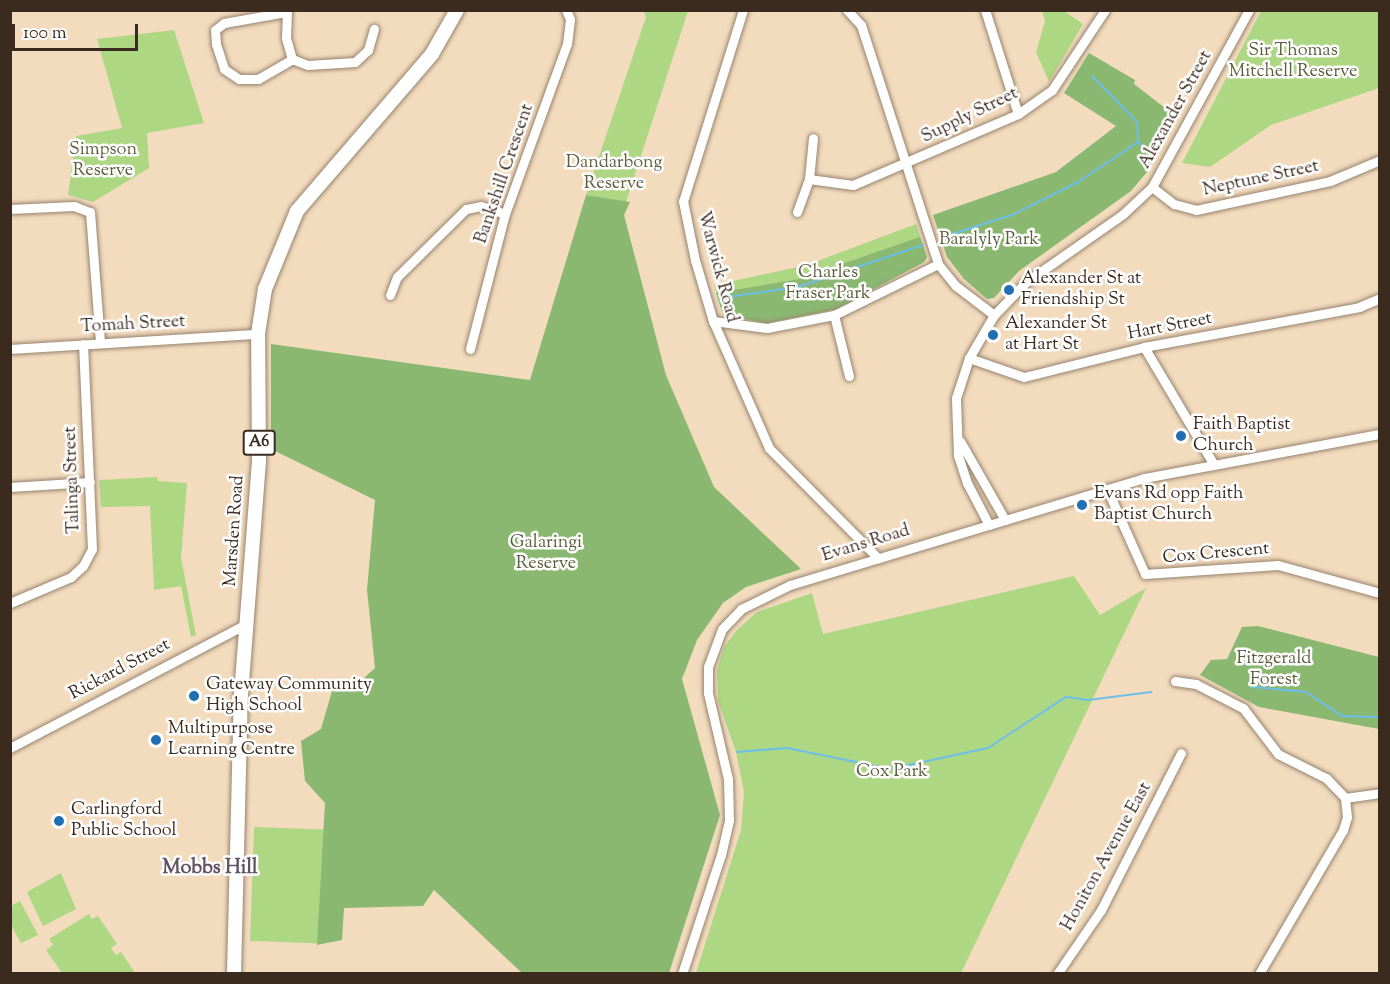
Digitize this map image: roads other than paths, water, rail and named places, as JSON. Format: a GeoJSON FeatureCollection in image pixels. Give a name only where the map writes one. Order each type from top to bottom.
{"type":"FeatureCollection","features":[{"type":"Feature","properties":{"kind":"highway","name":"Marsden Road"},"geometry":{"type":"LineString","coordinates":[[234,974],[246,624],[259,462],[258,334],[272,263],[297,211],[432,54],[457,10]]}},
{"type":"Feature","properties":{"kind":"highway","name":"Marsden Road"},"geometry":{"type":"LineString","coordinates":[[226,974],[235,938]]}},
{"type":"Feature","properties":{"kind":"street","name":"Bankshill Crescent"},"geometry":{"type":"LineString","coordinates":[[470,349],[505,214],[567,44],[570,19],[566,10]]}},
{"type":"Feature","properties":{"kind":"street","name":"Warwick Road"},"geometry":{"type":"LineString","coordinates":[[743,10],[682,201],[713,321],[769,448],[878,558]]}},
{"type":"Feature","properties":{"kind":"street"},"geometry":{"type":"LineString","coordinates":[[847,10],[861,25],[908,164],[938,264],[956,286],[994,315]]}},
{"type":"Feature","properties":{"kind":"street"},"geometry":{"type":"LineString","coordinates":[[985,10],[1018,114]]}},
{"type":"Feature","properties":{"kind":"street","name":"Supply Street"},"geometry":{"type":"LineString","coordinates":[[808,179],[853,185],[908,164],[1018,114],[1052,90],[1105,10]]}},
{"type":"Feature","properties":{"kind":"street","name":"Alexander Street"},"geometry":{"type":"LineString","coordinates":[[989,525],[962,469],[957,434],[956,398],[969,358],[994,315],[1026,282],[1123,214],[1152,187],[1249,10]]}},
{"type":"Feature","properties":{"kind":"street"},"geometry":{"type":"LineString","coordinates":[[292,59],[286,39],[287,11],[224,23],[215,30],[216,44],[224,69],[239,80],[258,79],[292,59],[319,66],[355,62],[368,51],[374,29]]}},
{"type":"Feature","properties":{"kind":"street"},"geometry":{"type":"LineString","coordinates":[[797,212],[808,179],[813,138]]}},
{"type":"Feature","properties":{"kind":"street","name":"Neptune Street"},"geometry":{"type":"LineString","coordinates":[[1152,187],[1174,204],[1196,210],[1330,181],[1380,160]]}},
{"type":"Feature","properties":{"kind":"street"},"geometry":{"type":"LineString","coordinates":[[10,209],[74,206],[90,212],[100,343]]}},
{"type":"Feature","properties":{"kind":"street"},"geometry":{"type":"LineString","coordinates":[[390,295],[397,277],[466,209],[481,206],[505,214]]}},
{"type":"Feature","properties":{"kind":"street"},"geometry":{"type":"LineString","coordinates":[[713,321],[767,328],[834,315],[938,264]]}},
{"type":"Feature","properties":{"kind":"street","name":"Hart Street"},"geometry":{"type":"LineString","coordinates":[[969,358],[1024,377],[1144,347],[1359,307],[1380,298]]}},
{"type":"Feature","properties":{"kind":"street"},"geometry":{"type":"LineString","coordinates":[[834,315],[849,376]]}},
{"type":"Feature","properties":{"kind":"street","name":"Tomah Street"},"geometry":{"type":"LineString","coordinates":[[10,349],[258,334]]}},
{"type":"Feature","properties":{"kind":"street","name":"Talinga Street"},"geometry":{"type":"LineString","coordinates":[[10,603],[71,577],[89,558],[92,549],[83,344]]}},
{"type":"Feature","properties":{"kind":"street"},"geometry":{"type":"LineString","coordinates":[[1144,347],[1214,465]]}},
{"type":"Feature","properties":{"kind":"street","name":"Alexander Street"},"geometry":{"type":"LineString","coordinates":[[957,434],[1005,520]]}},
{"type":"Feature","properties":{"kind":"street","name":"Evans Road"},"geometry":{"type":"LineString","coordinates":[[682,974],[721,855],[729,820],[728,779],[708,693],[708,667],[715,642],[730,619],[753,600],[878,558],[1107,489],[1214,465],[1380,434]]}},
{"type":"Feature","properties":{"kind":"street"},"geometry":{"type":"LineString","coordinates":[[10,487],[90,482]]}},
{"type":"Feature","properties":{"kind":"street","name":"Cox Crescent"},"geometry":{"type":"LineString","coordinates":[[1107,489],[1145,574],[1278,565],[1380,593]]}},
{"type":"Feature","properties":{"kind":"street","name":"Rickard Street"},"geometry":{"type":"LineString","coordinates":[[10,748],[246,624]]}},
{"type":"Feature","properties":{"kind":"street"},"geometry":{"type":"LineString","coordinates":[[1175,681],[1196,684],[1244,708],[1278,754],[1326,778],[1345,798],[1347,817],[1343,830],[1259,974]]}},
{"type":"Feature","properties":{"kind":"street","name":"Honiton Avenue East"},"geometry":{"type":"LineString","coordinates":[[1057,974],[1101,910],[1182,753]]}},
{"type":"Feature","properties":{"kind":"street"},"geometry":{"type":"LineString","coordinates":[[1345,798],[1380,793]]}},
{"type":"Feature","properties":{"kind":"waterway"},"geometry":{"type":"LineString","coordinates":[[1092,76],[1137,122],[1138,142]]}},
{"type":"Feature","properties":{"kind":"waterway"},"geometry":{"type":"LineString","coordinates":[[943,237],[1014,214],[1078,182],[1138,142],[1151,152]]}},
{"type":"Feature","properties":{"kind":"waterway"},"geometry":{"type":"LineString","coordinates":[[720,298],[798,287],[923,245]]}},
{"type":"Feature","properties":{"kind":"waterway"},"geometry":{"type":"LineString","coordinates":[[1252,687],[1306,692],[1342,716],[1380,717]]}},
{"type":"Feature","properties":{"kind":"waterway"},"geometry":{"type":"LineString","coordinates":[[737,752],[787,748],[890,769],[988,748],[1066,697],[1088,700],[1151,692]]}},
{"type":"Feature","properties":{"kind":"place","name":"Alexander St at Friendship St"},"geometry":{"type":"Point","coordinates":[1009,290]}},
{"type":"Feature","properties":{"kind":"place","name":"Alexander St at Hart St"},"geometry":{"type":"Point","coordinates":[993,335]}},
{"type":"Feature","properties":{"kind":"place","name":"Faith Baptist Church"},"geometry":{"type":"Point","coordinates":[1181,436]}},
{"type":"Feature","properties":{"kind":"place","name":"Evans Rd opp Faith Baptist Church"},"geometry":{"type":"Point","coordinates":[1082,505]}},
{"type":"Feature","properties":{"kind":"place","name":"Gateway Community High School"},"geometry":{"type":"Point","coordinates":[194,696]}},
{"type":"Feature","properties":{"kind":"place","name":"Multipurpose Learning Centre"},"geometry":{"type":"Point","coordinates":[156,740]}},
{"type":"Feature","properties":{"kind":"place","name":"Carlingford Public School"},"geometry":{"type":"Point","coordinates":[59,821]}},
{"type":"Feature","properties":{"kind":"district","name":"Mobbs Hill"},"geometry":{"type":"Point","coordinates":[210,868]}},
{"type":"Feature","properties":{"kind":"park label","name":"Sir Thomas Mitchell Reserve"},"geometry":{"type":"Point","coordinates":[1293,62]}},
{"type":"Feature","properties":{"kind":"park label","name":"Simpson Reserve"},"geometry":{"type":"Point","coordinates":[103,161]}},
{"type":"Feature","properties":{"kind":"park label","name":"Dandarbong Reserve"},"geometry":{"type":"Point","coordinates":[614,174]}},
{"type":"Feature","properties":{"kind":"park label","name":"Baralyly Park"},"geometry":{"type":"Point","coordinates":[989,240]}},
{"type":"Feature","properties":{"kind":"park label","name":"Charles Fraser Park"},"geometry":{"type":"Point","coordinates":[828,284]}},
{"type":"Feature","properties":{"kind":"park label","name":"Galaringi Reserve"},"geometry":{"type":"Point","coordinates":[546,554]}},
{"type":"Feature","properties":{"kind":"park label","name":"Fitzgerald Forest"},"geometry":{"type":"Point","coordinates":[1274,670]}},
{"type":"Feature","properties":{"kind":"park label","name":"Cox Park"},"geometry":{"type":"Point","coordinates":[892,772]}}]}
